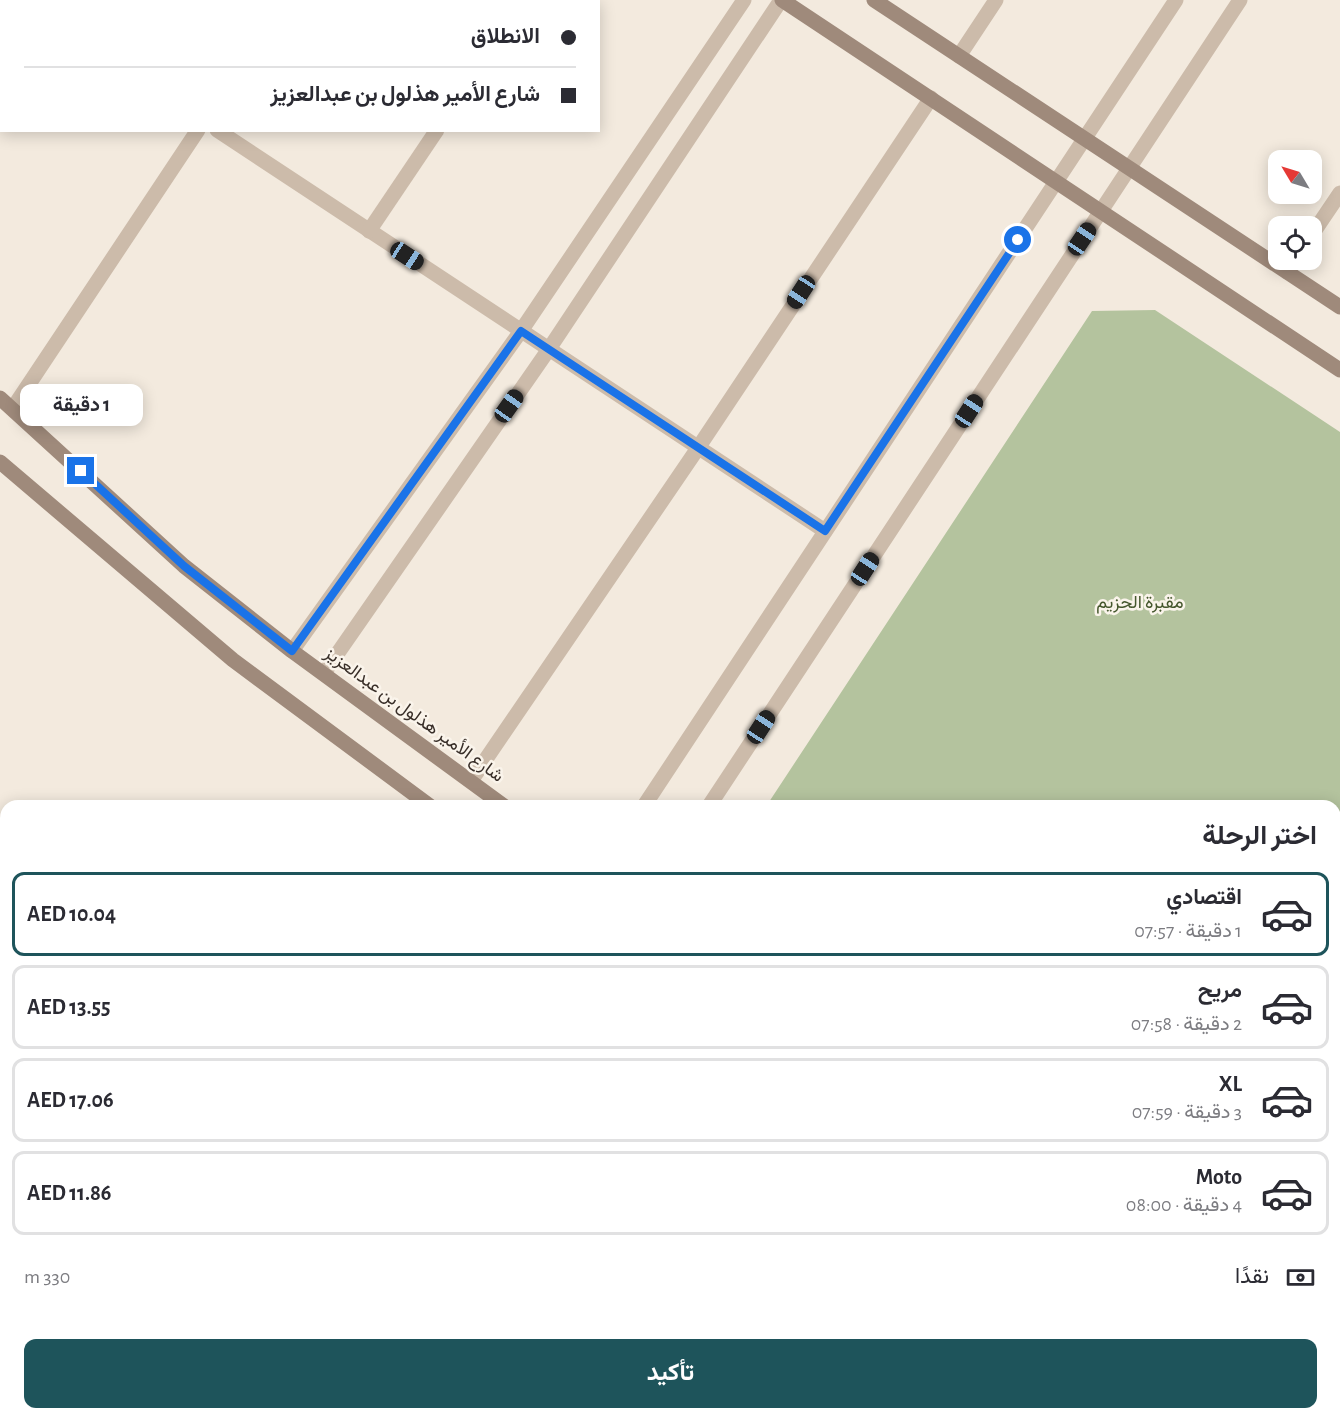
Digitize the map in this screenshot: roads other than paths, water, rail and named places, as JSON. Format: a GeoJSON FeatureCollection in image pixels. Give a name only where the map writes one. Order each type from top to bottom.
{"type":"FeatureCollection","features":[{"type":"Feature","properties":{"kind":"street"},"geometry":{"type":"LineString","coordinates":[[292,651],[521,331],[744,0]]}},
{"type":"Feature","properties":{"kind":"street"},"geometry":{"type":"LineString","coordinates":[[324,673],[549,349],[781,0],[1340,370]]}},
{"type":"Feature","properties":{"kind":"street"},"geometry":{"type":"LineString","coordinates":[[874,0],[1129,168],[1268,252]]}},
{"type":"Feature","properties":{"kind":"street"},"geometry":{"type":"LineString","coordinates":[[959,56],[996,0]]}},
{"type":"Feature","properties":{"kind":"street"},"geometry":{"type":"LineString","coordinates":[[648,800],[1176,0]]}},
{"type":"Feature","properties":{"kind":"street"},"geometry":{"type":"LineString","coordinates":[[713,800],[1240,0]]}},
{"type":"Feature","properties":{"kind":"street"},"geometry":{"type":"LineString","coordinates":[[471,781],[698,448],[931,98]]}},
{"type":"Feature","properties":{"kind":"street"},"geometry":{"type":"LineString","coordinates":[[13,408],[197,132]]}},
{"type":"Feature","properties":{"kind":"street"},"geometry":{"type":"LineString","coordinates":[[220,132],[825,531]]}},
{"type":"Feature","properties":{"kind":"street"},"geometry":{"type":"LineString","coordinates":[[369,231],[436,132]]}},
{"type":"Feature","properties":{"kind":"street"},"geometry":{"type":"LineString","coordinates":[[1322,220],[1340,193]]}},
{"type":"Feature","properties":{"kind":"street"},"geometry":{"type":"LineString","coordinates":[[1296,270],[1340,307]]}},
{"type":"Feature","properties":{"kind":"street","name":"شارع الأمير هذلول بن عبدالعزيز"},"geometry":{"type":"LineString","coordinates":[[0,398],[184,566],[292,651],[496,800]]}},
{"type":"Feature","properties":{"kind":"street"},"geometry":{"type":"LineString","coordinates":[[0,462],[232,660],[422,800]]}},
{"type":"Feature","properties":{"kind":"park label","name":"مقبرة الحزيم"},"geometry":{"type":"Point","coordinates":[1140,603]}}]}
